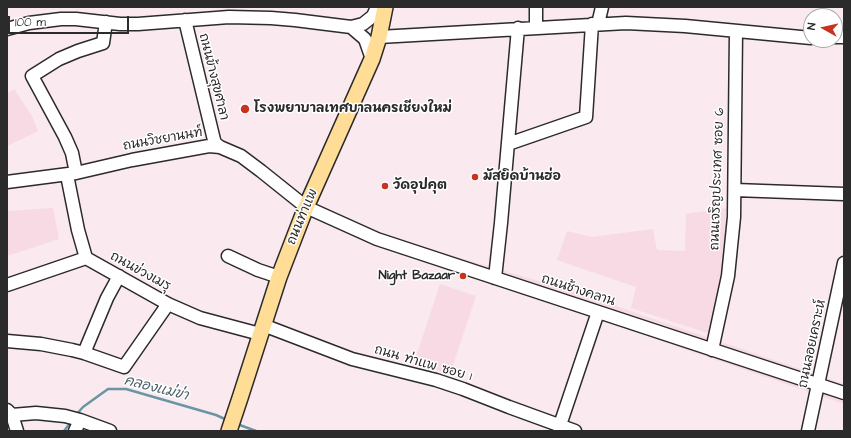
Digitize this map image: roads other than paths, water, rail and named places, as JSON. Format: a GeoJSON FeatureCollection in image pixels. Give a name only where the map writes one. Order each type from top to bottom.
{"type":"FeatureCollection","features":[{"type":"Feature","properties":{"kind":"main road","name":"ถนนท่าแพ"},"geometry":{"type":"LineString","coordinates":[[231,426],[278,277],[306,207],[372,59],[379,37],[385,7]]}},
{"type":"Feature","properties":{"kind":"street"},"geometry":{"type":"LineString","coordinates":[[7,29],[29,23],[61,19],[138,24],[229,18],[271,18],[352,27],[363,24],[373,16],[377,7]]}},
{"type":"Feature","properties":{"kind":"street"},"geometry":{"type":"LineString","coordinates":[[536,7],[536,27]]}},
{"type":"Feature","properties":{"kind":"street"},"geometry":{"type":"LineString","coordinates":[[508,144],[586,117],[595,24],[602,7]]}},
{"type":"Feature","properties":{"kind":"street","name":"ถนนข้างสุขศาลา"},"geometry":{"type":"LineString","coordinates":[[185,20],[214,144]]}},
{"type":"Feature","properties":{"kind":"street"},"geometry":{"type":"LineString","coordinates":[[7,284],[86,258],[78,230],[72,174],[72,153],[32,76],[58,59],[103,43],[106,22]]}},
{"type":"Feature","properties":{"kind":"street"},"geometry":{"type":"LineString","coordinates":[[379,37],[626,23],[803,37]]}},
{"type":"Feature","properties":{"kind":"street"},"geometry":{"type":"LineString","coordinates":[[352,27],[365,39],[372,59]]}},
{"type":"Feature","properties":{"kind":"street"},"geometry":{"type":"LineString","coordinates":[[495,278],[518,28]]}},
{"type":"Feature","properties":{"kind":"street","name":"ถนนเจริญประเทศ ซอย 6"},"geometry":{"type":"LineString","coordinates":[[712,350],[728,276],[734,217],[736,31]]}},
{"type":"Feature","properties":{"kind":"street","name":"ถนนวิชยานนท์"},"geometry":{"type":"LineString","coordinates":[[7,182],[72,174],[132,160],[214,144],[241,156],[306,207]]}},
{"type":"Feature","properties":{"kind":"street"},"geometry":{"type":"LineString","coordinates":[[734,190],[844,194]]}},
{"type":"Feature","properties":{"kind":"street","name":"ถนนช้างคลาน"},"geometry":{"type":"LineString","coordinates":[[306,207],[377,239],[844,393]]}},
{"type":"Feature","properties":{"kind":"street"},"geometry":{"type":"LineString","coordinates":[[228,256],[258,270],[278,277]]}},
{"type":"Feature","properties":{"kind":"street","name":"ถนนข่วงเมรุ"},"geometry":{"type":"LineString","coordinates":[[86,258],[168,304],[200,318],[261,330]]}},
{"type":"Feature","properties":{"kind":"street","name":"ถนนลอยเคราะห์"},"geometry":{"type":"LineString","coordinates":[[808,431],[844,263]]}},
{"type":"Feature","properties":{"kind":"street"},"geometry":{"type":"LineString","coordinates":[[84,353],[107,298],[119,276]]}},
{"type":"Feature","properties":{"kind":"street"},"geometry":{"type":"LineString","coordinates":[[7,341],[40,344],[72,350],[124,367],[168,304]]}},
{"type":"Feature","properties":{"kind":"street"},"geometry":{"type":"LineString","coordinates":[[560,425],[598,312]]}},
{"type":"Feature","properties":{"kind":"street","name":"ถนน ท่าแพ ซอย 1"},"geometry":{"type":"LineString","coordinates":[[261,330],[352,359],[436,380],[575,431]]}},
{"type":"Feature","properties":{"kind":"street"},"geometry":{"type":"LineString","coordinates":[[16,431],[9,413],[36,413],[64,416],[77,425],[110,431]]}},
{"type":"Feature","properties":{"kind":"waterway","name":"คลองแม่ข่า"},"geometry":{"type":"LineString","coordinates":[[76,415],[83,407],[108,389],[126,389],[216,415],[227,420]]}},
{"type":"Feature","properties":{"kind":"waterway","name":"คลองแม่ข่า"},"geometry":{"type":"LineString","coordinates":[[64,431],[71,422]]}},
{"type":"Feature","properties":{"kind":"waterway","name":"คลองแม่ข่า"},"geometry":{"type":"LineString","coordinates":[[237,424],[256,431]]}},
{"type":"Feature","properties":{"kind":"place","name":"โรงพยาบาลเทศบาลนครเชียงใหม่"},"geometry":{"type":"Point","coordinates":[245,109]}},
{"type":"Feature","properties":{"kind":"place","name":"มัสยิดบ้านฮ่อ"},"geometry":{"type":"Point","coordinates":[475,177]}},
{"type":"Feature","properties":{"kind":"place","name":"วัดอุปคุต"},"geometry":{"type":"Point","coordinates":[385,186]}},
{"type":"Feature","properties":{"kind":"place","name":"Night Bazaar"},"geometry":{"type":"Point","coordinates":[463,276]}}]}
